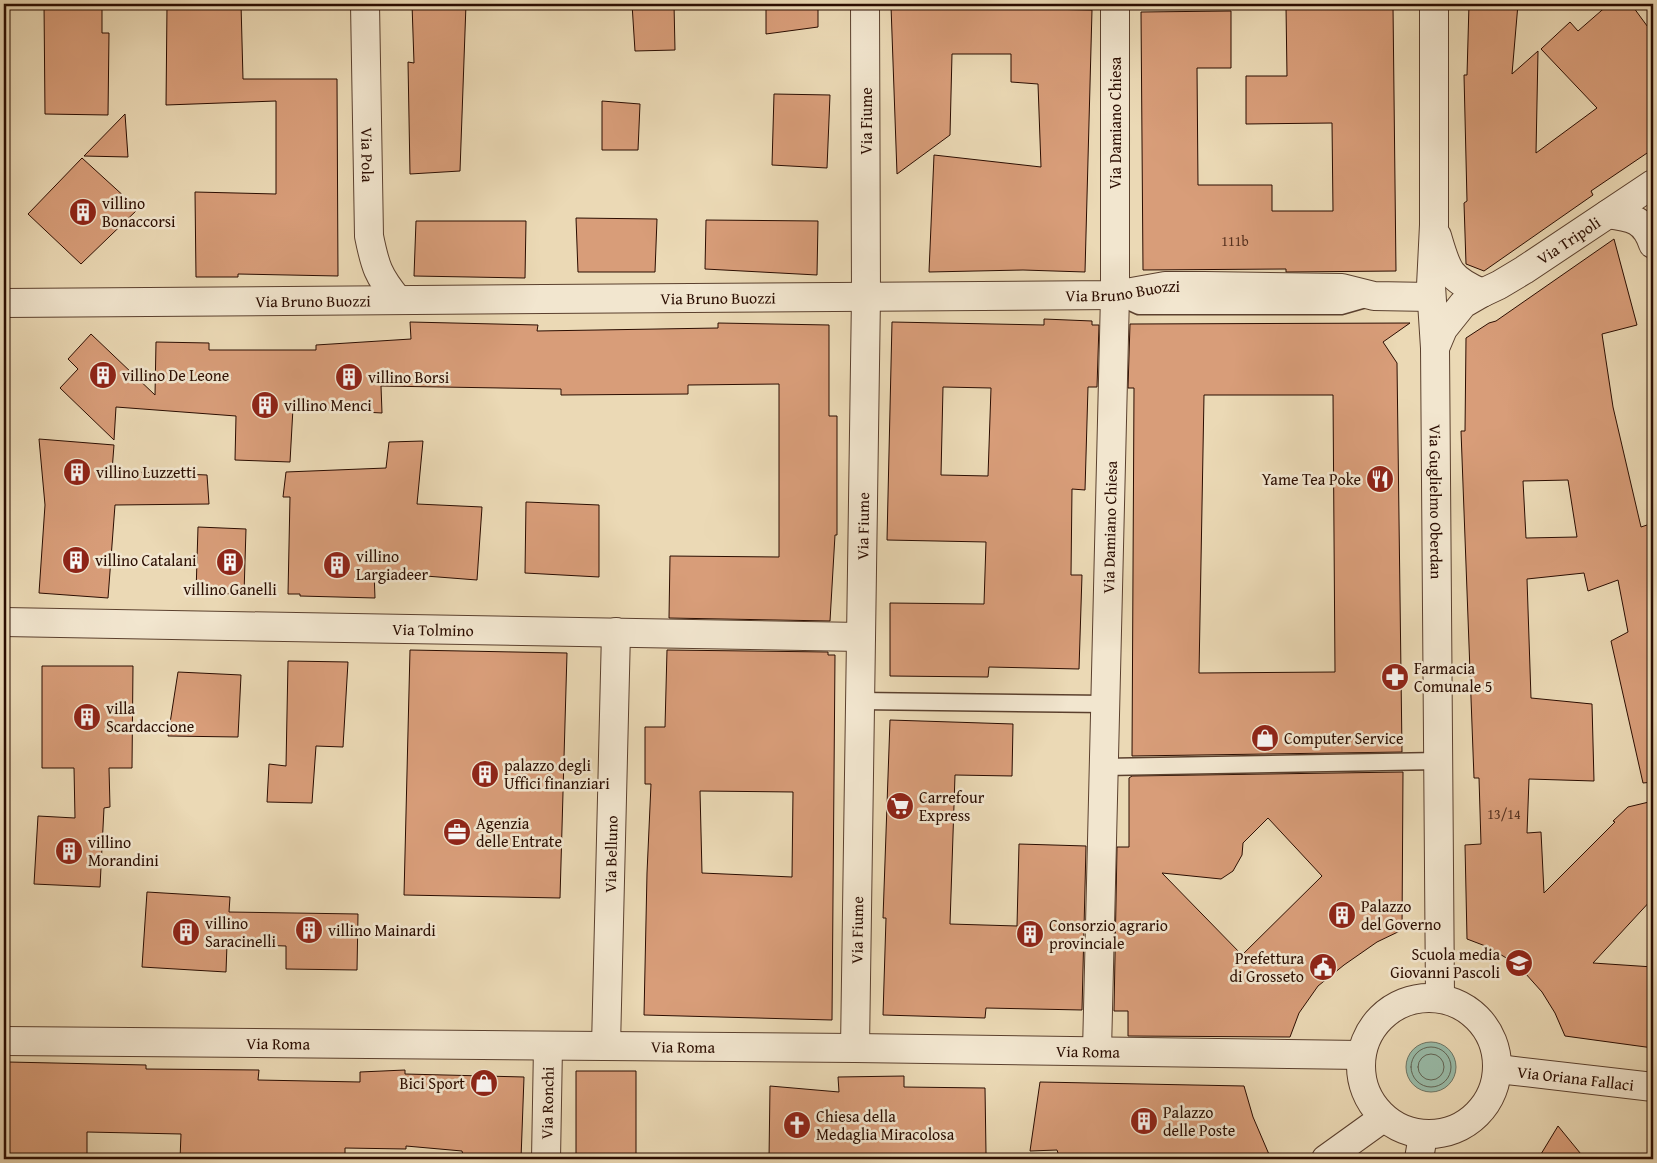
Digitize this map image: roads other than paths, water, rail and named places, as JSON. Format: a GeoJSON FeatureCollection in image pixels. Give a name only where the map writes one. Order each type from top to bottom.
{"type":"FeatureCollection","features":[{"type":"Feature","properties":{"kind":"street","name":"Via Pola"},"geometry":{"type":"LineString","coordinates":[[365,4],[369,236],[374,262],[383,281],[398,300]]}},
{"type":"Feature","properties":{"kind":"street","name":"Via Fiume"},"geometry":{"type":"LineString","coordinates":[[855,1048],[866,296],[865,4]]}},
{"type":"Feature","properties":{"kind":"street","name":"Via Damiano Chiesa"},"geometry":{"type":"LineString","coordinates":[[1097,1051],[1115,295],[1115,4]]}},
{"type":"Feature","properties":{"kind":"street","name":"Via Guglielmo Oberdan"},"geometry":{"type":"LineString","coordinates":[[1434,4],[1434,225],[1431,297],[1435,348],[1440,998]]}},
{"type":"Feature","properties":{"kind":"street","name":"Via Tripoli"},"geometry":{"type":"LineString","coordinates":[[1435,348],[1442,329],[1463,304],[1482,292],[1499,285],[1653,184]]}},
{"type":"Feature","properties":{"kind":"street"},"geometry":{"type":"LineString","coordinates":[[1608,214],[1627,216],[1635,220],[1644,226],[1653,244]]}},
{"type":"Feature","properties":{"kind":"street"},"geometry":{"type":"LineString","coordinates":[[1434,225],[1445,262],[1453,276],[1461,284],[1482,292]]}},
{"type":"Feature","properties":{"kind":"street","name":"Via Bruno Buozzi"},"geometry":{"type":"LineString","coordinates":[[4,303],[1115,295],[1165,286],[1274,297],[1342,288],[1374,296],[1431,297]]}},
{"type":"Feature","properties":{"kind":"street","name":"Via Tolmino"},"geometry":{"type":"LineString","coordinates":[[4,622],[861,637]]}},
{"type":"Feature","properties":{"kind":"street","name":"Via Belluno"},"geometry":{"type":"LineString","coordinates":[[606,1046],[616,632]]}},
{"type":"Feature","properties":{"kind":"street"},"geometry":{"type":"LineString","coordinates":[[1418,998],[1440,998],[1456,1002],[1483,1022],[1497,1052],[1498,1069],[1493,1090],[1482,1110],[1466,1124],[1421,1147],[1399,1128],[1383,1118],[1369,1100],[1362,1078],[1361,1055],[1368,1034],[1381,1017],[1398,1005],[1418,998]]}},
{"type":"Feature","properties":{"kind":"street","name":"Via Roma"},"geometry":{"type":"LineString","coordinates":[[4,1042],[855,1048],[1361,1055]]}},
{"type":"Feature","properties":{"kind":"street","name":"Via Ronchi"},"geometry":{"type":"LineString","coordinates":[[546,1159],[548,1046]]}},
{"type":"Feature","properties":{"kind":"street","name":"Via Oriana Fallaci"},"geometry":{"type":"LineString","coordinates":[[1498,1069],[1653,1087]]}},
{"type":"Feature","properties":{"kind":"street"},"geometry":{"type":"LineString","coordinates":[[1326,1159],[1383,1118]]}},
{"type":"Feature","properties":{"kind":"lane"},"geometry":{"type":"LineString","coordinates":[[1115,295],[1139,306],[1202,306],[1274,297]]}},
{"type":"Feature","properties":{"kind":"lane"},"geometry":{"type":"LineString","coordinates":[[860,701],[1106,704]]}},
{"type":"Feature","properties":{"kind":"lane"},"geometry":{"type":"LineString","coordinates":[[1104,767],[1439,761]]}},
{"type":"Feature","properties":{"kind":"water"},"geometry":{"type":"Polygon","coordinates":[[[1431,1042],[1449,1049],[1456,1067],[1449,1085],[1431,1092],[1413,1085],[1406,1067],[1413,1049],[1431,1042]]]}},
{"type":"Feature","properties":{"kind":"place","name":"villino Bonaccorsi"},"geometry":{"type":"Point","coordinates":[83,212]}},
{"type":"Feature","properties":{"kind":"place","name":"villino De Leone"},"geometry":{"type":"Point","coordinates":[103,375]}},
{"type":"Feature","properties":{"kind":"place","name":"villino Borsi"},"geometry":{"type":"Point","coordinates":[349,377]}},
{"type":"Feature","properties":{"kind":"place","name":"villino Menci"},"geometry":{"type":"Point","coordinates":[265,405]}},
{"type":"Feature","properties":{"kind":"place","name":"villino Luzzetti"},"geometry":{"type":"Point","coordinates":[77,472]}},
{"type":"Feature","properties":{"kind":"place","name":"Yame Tea Poke"},"geometry":{"type":"Point","coordinates":[1380,479]}},
{"type":"Feature","properties":{"kind":"place","name":"villino Catalani"},"geometry":{"type":"Point","coordinates":[76,560]}},
{"type":"Feature","properties":{"kind":"place","name":"villino Ganelli"},"geometry":{"type":"Point","coordinates":[230,562]}},
{"type":"Feature","properties":{"kind":"place","name":"villino Largiadeer"},"geometry":{"type":"Point","coordinates":[337,565]}},
{"type":"Feature","properties":{"kind":"place","name":"Farmacia Comunale 5"},"geometry":{"type":"Point","coordinates":[1395,677]}},
{"type":"Feature","properties":{"kind":"place","name":"villa Scardaccione"},"geometry":{"type":"Point","coordinates":[87,717]}},
{"type":"Feature","properties":{"kind":"place","name":"Computer Service"},"geometry":{"type":"Point","coordinates":[1265,738]}},
{"type":"Feature","properties":{"kind":"place","name":"palazzo degli Uffici finanziari"},"geometry":{"type":"Point","coordinates":[485,774]}},
{"type":"Feature","properties":{"kind":"place","name":"Carrefour Express"},"geometry":{"type":"Point","coordinates":[900,806]}},
{"type":"Feature","properties":{"kind":"place","name":"Agenzia delle Entrate"},"geometry":{"type":"Point","coordinates":[457,832]}},
{"type":"Feature","properties":{"kind":"place","name":"villino Morandini"},"geometry":{"type":"Point","coordinates":[69,851]}},
{"type":"Feature","properties":{"kind":"place","name":"Palazzo del Governo"},"geometry":{"type":"Point","coordinates":[1342,915]}},
{"type":"Feature","properties":{"kind":"place","name":"villino Mainardi"},"geometry":{"type":"Point","coordinates":[309,930]}},
{"type":"Feature","properties":{"kind":"place","name":"villino Saracinelli"},"geometry":{"type":"Point","coordinates":[186,932]}},
{"type":"Feature","properties":{"kind":"place","name":"Consorzio agrario provinciale"},"geometry":{"type":"Point","coordinates":[1030,934]}},
{"type":"Feature","properties":{"kind":"place","name":"Scuola media Giovanni Pascoli"},"geometry":{"type":"Point","coordinates":[1519,963]}},
{"type":"Feature","properties":{"kind":"place","name":"Prefettura di Grosseto"},"geometry":{"type":"Point","coordinates":[1323,967]}},
{"type":"Feature","properties":{"kind":"place","name":"Bici Sport"},"geometry":{"type":"Point","coordinates":[484,1083]}},
{"type":"Feature","properties":{"kind":"place","name":"Palazzo delle Poste"},"geometry":{"type":"Point","coordinates":[1144,1121]}},
{"type":"Feature","properties":{"kind":"place","name":"Chiesa della Medaglia Miracolosa"},"geometry":{"type":"Point","coordinates":[797,1125]}}]}
